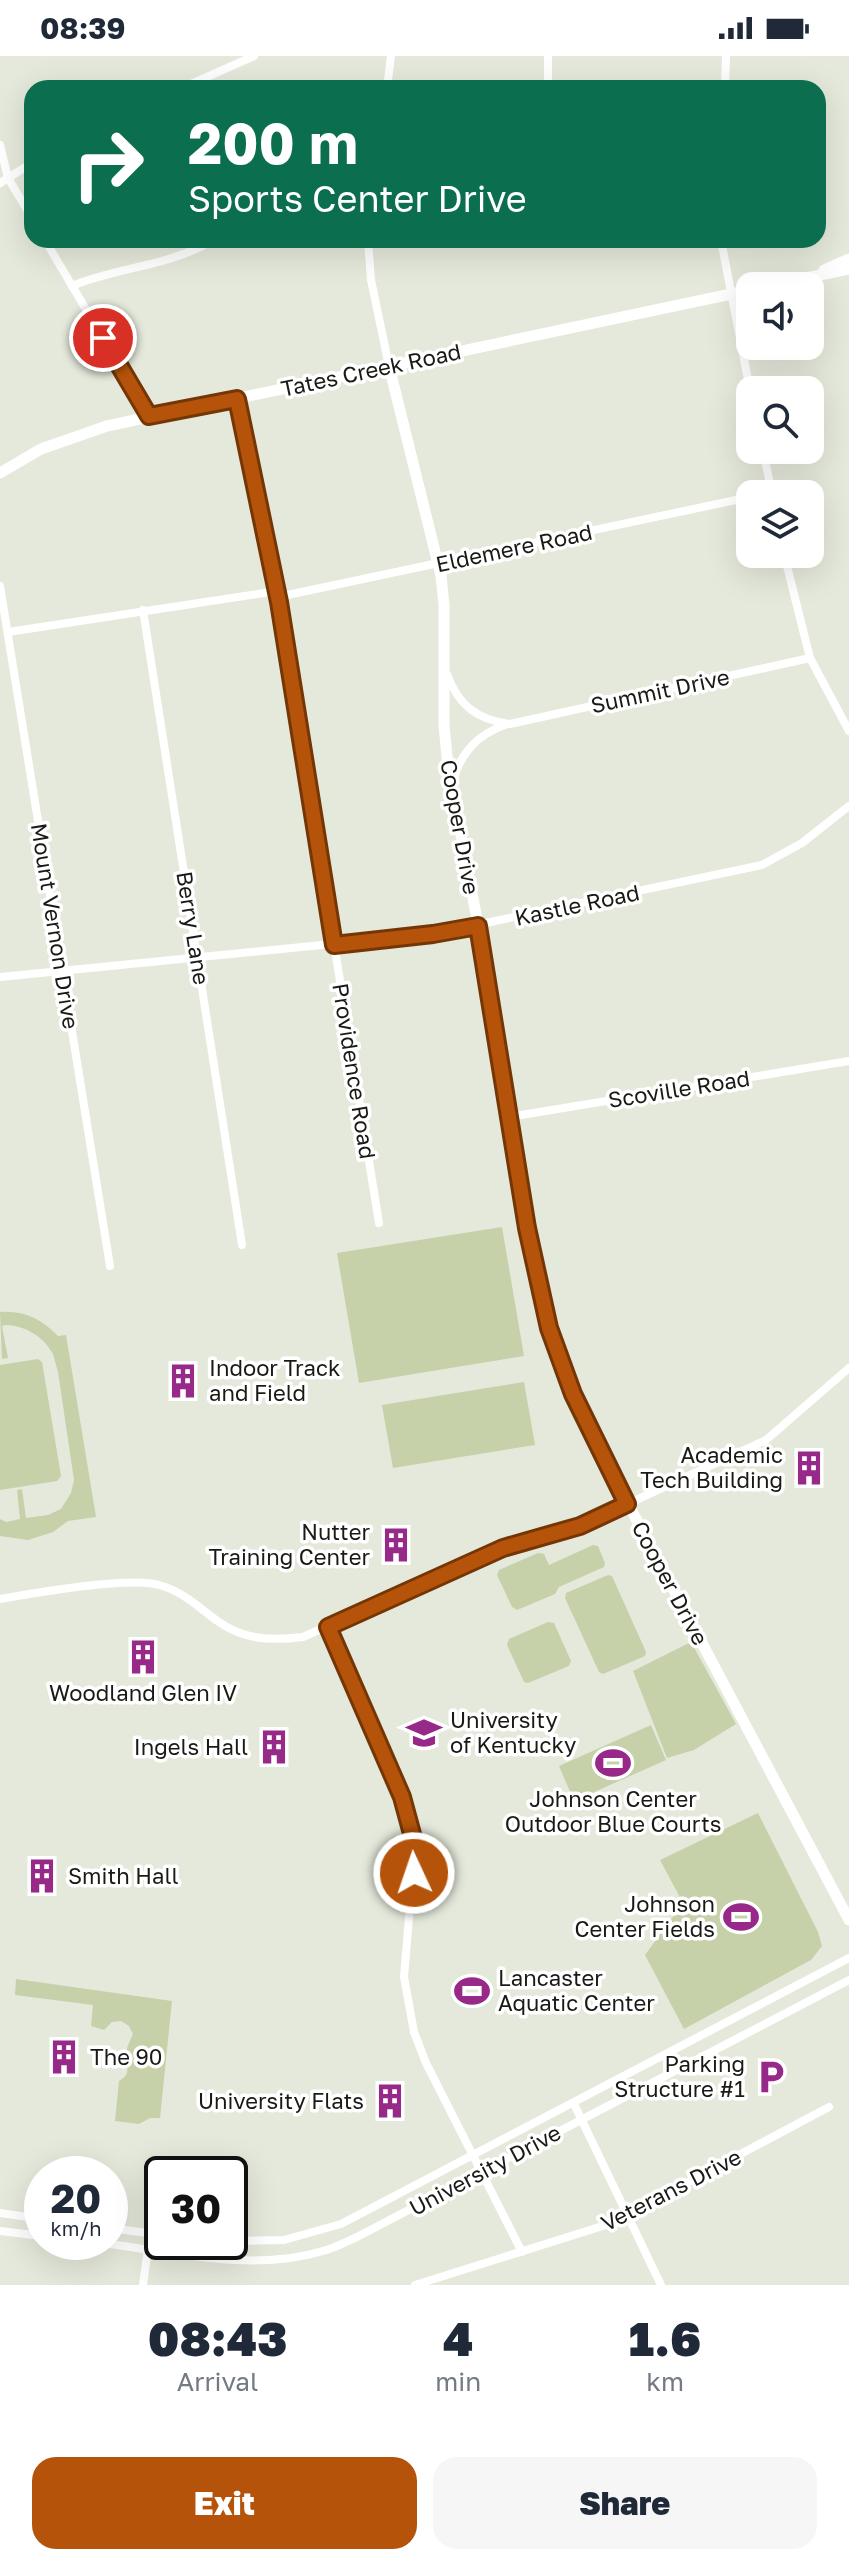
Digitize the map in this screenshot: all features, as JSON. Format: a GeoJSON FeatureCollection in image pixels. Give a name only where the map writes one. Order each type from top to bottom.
{"type":"FeatureCollection","features":[{"type":"Feature","properties":{"kind":"main road"},"geometry":{"type":"LineString","coordinates":[[820,272],[849,259]]}},
{"type":"Feature","properties":{"kind":"main road"},"geometry":{"type":"LineString","coordinates":[[824,274],[849,269]]}},
{"type":"Feature","properties":{"kind":"main road","name":"Tates Creek Road"},"geometry":{"type":"LineString","coordinates":[[0,473],[41,449],[70,437],[149,416],[736,293]]}},
{"type":"Feature","properties":{"kind":"main road","name":"Cooper Drive"},"geometry":{"type":"LineString","coordinates":[[389,366],[439,564],[444,605],[445,744],[535,1270],[549,1328],[573,1394],[627,1504],[849,1920]]}},
{"type":"Feature","properties":{"kind":"street"},"geometry":{"type":"LineString","coordinates":[[200,80],[254,56]]}},
{"type":"Feature","properties":{"kind":"street"},"geometry":{"type":"LineString","coordinates":[[388,80],[391,56]]}},
{"type":"Feature","properties":{"kind":"street"},"geometry":{"type":"LineString","coordinates":[[548,56],[548,80]]}},
{"type":"Feature","properties":{"kind":"street"},"geometry":{"type":"LineString","coordinates":[[725,80],[726,56]]}},
{"type":"Feature","properties":{"kind":"street"},"geometry":{"type":"LineString","coordinates":[[0,145],[4,180],[24,207]]}},
{"type":"Feature","properties":{"kind":"street"},"geometry":{"type":"LineString","coordinates":[[4,180],[24,168]]}},
{"type":"Feature","properties":{"kind":"street"},"geometry":{"type":"LineString","coordinates":[[50,248],[149,416]]}},
{"type":"Feature","properties":{"kind":"street"},"geometry":{"type":"LineString","coordinates":[[72,286],[105,273],[197,248]]}},
{"type":"Feature","properties":{"kind":"street","name":"Cooper Drive"},"geometry":{"type":"LineString","coordinates":[[369,248],[371,280],[389,366]]}},
{"type":"Feature","properties":{"kind":"street"},"geometry":{"type":"LineString","coordinates":[[722,248],[747,376]]}},
{"type":"Feature","properties":{"kind":"street","name":"Providence Road"},"geometry":{"type":"LineString","coordinates":[[237,399],[277,594],[379,1223]]}},
{"type":"Feature","properties":{"kind":"street","name":"Eldemere Road"},"geometry":{"type":"LineString","coordinates":[[8,632],[143,610],[277,594],[439,564],[736,500]]}},
{"type":"Feature","properties":{"kind":"street"},"geometry":{"type":"LineString","coordinates":[[788,568],[810,658],[849,731]]}},
{"type":"Feature","properties":{"kind":"street","name":"Mount Vernon Drive"},"geometry":{"type":"LineString","coordinates":[[0,586],[110,1266]]}},
{"type":"Feature","properties":{"kind":"street","name":"Berry Lane"},"geometry":{"type":"LineString","coordinates":[[143,610],[242,1245]]}},
{"type":"Feature","properties":{"kind":"street","name":"Summit Drive"},"geometry":{"type":"LineString","coordinates":[[452,790],[456,772],[472,745],[493,729],[810,658]]}},
{"type":"Feature","properties":{"kind":"street","name":"Summit Drive"},"geometry":{"type":"LineString","coordinates":[[445,669],[455,694],[469,711],[489,720],[510,724]]}},
{"type":"Feature","properties":{"kind":"street","name":"Kastle Road"},"geometry":{"type":"LineString","coordinates":[[0,977],[334,945],[478,926],[762,865],[802,843],[849,806]]}},
{"type":"Feature","properties":{"kind":"street","name":"Scoville Road"},"geometry":{"type":"LineString","coordinates":[[509,1117],[849,1061]]}},
{"type":"Feature","properties":{"kind":"street"},"geometry":{"type":"LineString","coordinates":[[0,1599],[133,1582],[157,1584],[179,1593],[234,1632],[273,1641],[303,1637],[503,1548],[580,1526],[766,1440],[849,1368]]}},
{"type":"Feature","properties":{"kind":"street"},"geometry":{"type":"LineString","coordinates":[[328,1627],[408,1815],[415,1859],[405,1953],[407,2003],[414,2032],[426,2063],[522,2252]]}},
{"type":"Feature","properties":{"kind":"street","name":"University Drive"},"geometry":{"type":"LineString","coordinates":[[248,2241],[284,2240],[341,2224],[849,1958]]}},
{"type":"Feature","properties":{"kind":"street","name":"University Drive"},"geometry":{"type":"LineString","coordinates":[[243,2260],[314,2253],[357,2237],[849,1980]]}},
{"type":"Feature","properties":{"kind":"street"},"geometry":{"type":"LineString","coordinates":[[574,2104],[661,2285]]}},
{"type":"Feature","properties":{"kind":"street","name":"Veterans Drive"},"geometry":{"type":"LineString","coordinates":[[415,2285],[609,2224],[829,2107]]}},
{"type":"Feature","properties":{"kind":"street"},"geometry":{"type":"LineString","coordinates":[[0,2213],[24,2216]]}},
{"type":"Feature","properties":{"kind":"street"},"geometry":{"type":"LineString","coordinates":[[0,2231],[24,2234]]}},
{"type":"Feature","properties":{"kind":"street"},"geometry":{"type":"LineString","coordinates":[[143,2285],[146,2260]]}},
{"type":"Feature","properties":{"kind":"green space"},"geometry":{"type":"Polygon","coordinates":[[[502,1227],[524,1356],[359,1383],[337,1253],[502,1227]]]}},
{"type":"Feature","properties":{"kind":"green space"},"geometry":{"type":"Polygon","coordinates":[[[0,1312],[24,1314],[39,1320],[58,1336],[66,1335],[96,1517],[68,1521],[53,1532],[28,1540],[0,1536],[0,1519],[6,1522],[20,1519],[17,1490],[22,1489],[26,1518],[48,1515],[61,1509],[71,1493],[74,1480],[53,1354],[33,1333],[6,1325],[2,1326],[8,1358],[2,1359],[0,1312]]]}},
{"type":"Feature","properties":{"kind":"green space"},"geometry":{"type":"Polygon","coordinates":[[[38,1359],[42,1362],[61,1476],[57,1481],[0,1490],[0,1365],[38,1359]]]}},
{"type":"Feature","properties":{"kind":"green space"},"geometry":{"type":"Polygon","coordinates":[[[524,1382],[535,1445],[393,1468],[382,1405],[524,1382]]]}},
{"type":"Feature","properties":{"kind":"green space"},"geometry":{"type":"Polygon","coordinates":[[[593,1545],[598,1546],[604,1567],[559,1587],[555,1594],[517,1610],[512,1607],[497,1575],[499,1570],[538,1553],[544,1554],[549,1565],[593,1545]]]}},
{"type":"Feature","properties":{"kind":"green space"},"geometry":{"type":"Polygon","coordinates":[[[612,1576],[646,1652],[645,1656],[603,1674],[599,1672],[565,1598],[566,1593],[612,1576]]]}},
{"type":"Feature","properties":{"kind":"green space"},"geometry":{"type":"Polygon","coordinates":[[[548,1622],[554,1623],[571,1661],[569,1666],[524,1682],[507,1645],[509,1639],[548,1622]]]}},
{"type":"Feature","properties":{"kind":"green space"},"geometry":{"type":"Polygon","coordinates":[[[691,1642],[736,1724],[694,1750],[667,1758],[633,1671],[691,1642]]]}},
{"type":"Feature","properties":{"kind":"green space","name":"Johnson Center Outdoor Blue Courts"},"geometry":{"type":"Polygon","coordinates":[[[651,1725],[666,1760],[574,1801],[559,1766],[651,1725]]]}},
{"type":"Feature","properties":{"kind":"green space","name":"Johnson Center Fields"},"geometry":{"type":"Polygon","coordinates":[[[758,1813],[818,1932],[822,1946],[811,1960],[684,2029],[645,1955],[683,1903],[660,1860],[758,1813]]]}},
{"type":"Feature","properties":{"kind":"green space"},"geometry":{"type":"Polygon","coordinates":[[[16,1979],[172,2001],[160,2118],[150,2118],[139,2124],[115,2121],[119,2081],[127,2073],[126,2052],[133,2034],[129,2026],[121,2021],[112,2022],[104,2030],[91,2026],[93,2005],[15,1995],[16,1979]]]}},
{"type":"Feature","properties":{"kind":"place","name":"Indoor Track and Field"},"geometry":{"type":"Point","coordinates":[183,1381]}},
{"type":"Feature","properties":{"kind":"place","name":"Academic Tech Building"},"geometry":{"type":"Point","coordinates":[809,1468]}},
{"type":"Feature","properties":{"kind":"place","name":"Nutter Training Center"},"geometry":{"type":"Point","coordinates":[396,1545]}},
{"type":"Feature","properties":{"kind":"place","name":"Woodland Glen IV"},"geometry":{"type":"Point","coordinates":[143,1657]}},
{"type":"Feature","properties":{"kind":"place","name":"University of Kentucky"},"geometry":{"type":"Point","coordinates":[424,1733]}},
{"type":"Feature","properties":{"kind":"place","name":"Ingels Hall"},"geometry":{"type":"Point","coordinates":[274,1747]}},
{"type":"Feature","properties":{"kind":"place","name":"Johnson Center Outdoor Blue Courts"},"geometry":{"type":"Point","coordinates":[613,1763]}},
{"type":"Feature","properties":{"kind":"place","name":"Smith Hall"},"geometry":{"type":"Point","coordinates":[42,1876]}},
{"type":"Feature","properties":{"kind":"place","name":"Johnson Center Fields"},"geometry":{"type":"Point","coordinates":[741,1917]}},
{"type":"Feature","properties":{"kind":"place","name":"Lancaster Aquatic Center"},"geometry":{"type":"Point","coordinates":[472,1991]}},
{"type":"Feature","properties":{"kind":"place","name":"The 90"},"geometry":{"type":"Point","coordinates":[64,2057]}},
{"type":"Feature","properties":{"kind":"place","name":"Parking Structure #1"},"geometry":{"type":"Point","coordinates":[771,2077]}},
{"type":"Feature","properties":{"kind":"place","name":"University Flats"},"geometry":{"type":"Point","coordinates":[390,2101]}},
{"type":"Feature","properties":{"kind":"route"},"geometry":{"type":"LineString","coordinates":[[103,338],[149,416],[237,399],[279,602],[334,945],[478,926],[527,1228],[549,1328],[563,1372],[627,1504],[580,1526],[503,1548],[328,1627],[402,1797],[415,1845],[414,1873]]}}]}
